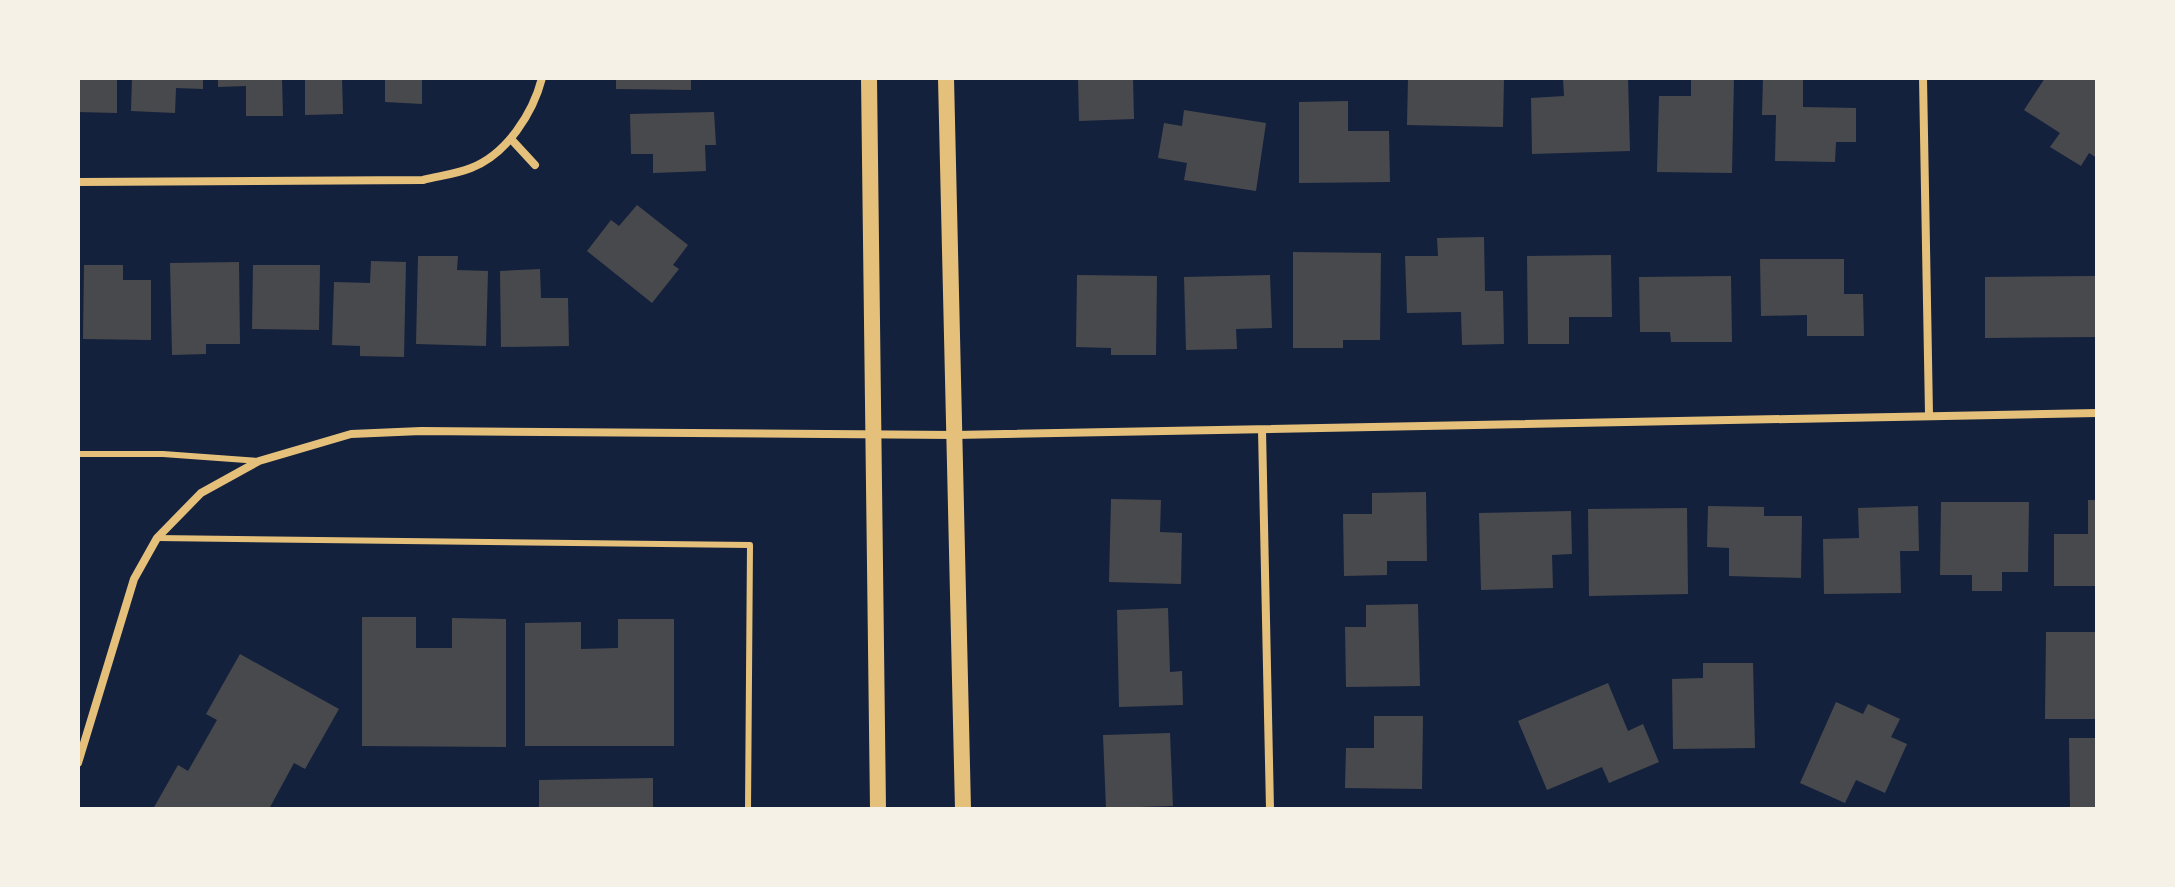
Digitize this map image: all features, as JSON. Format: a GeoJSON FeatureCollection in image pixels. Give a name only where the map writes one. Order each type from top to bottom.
{"type":"FeatureCollection","features":[{"type":"Feature","properties":{"kind":"main road"},"geometry":{"type":"LineString","coordinates":[[869,78],[878,809]]}},
{"type":"Feature","properties":{"kind":"main road"},"geometry":{"type":"LineString","coordinates":[[946,78],[963,809]]}},
{"type":"Feature","properties":{"kind":"street"},"geometry":{"type":"LineString","coordinates":[[78,182],[423,180],[471,168],[511,139],[538,96],[542,78]]}},
{"type":"Feature","properties":{"kind":"street"},"geometry":{"type":"LineString","coordinates":[[1923,78],[1929,414]]}},
{"type":"Feature","properties":{"kind":"street"},"geometry":{"type":"LineString","coordinates":[[511,139],[535,165]]}},
{"type":"Feature","properties":{"kind":"street"},"geometry":{"type":"LineString","coordinates":[[78,763],[134,579],[157,538],[201,493],[259,461],[351,434],[421,431],[955,435],[2097,413]]}},
{"type":"Feature","properties":{"kind":"street"},"geometry":{"type":"LineString","coordinates":[[1262,430],[1270,809]]}},
{"type":"Feature","properties":{"kind":"lane"},"geometry":{"type":"LineString","coordinates":[[78,454],[163,454],[259,461]]}},
{"type":"Feature","properties":{"kind":"lane"},"geometry":{"type":"LineString","coordinates":[[157,538],[750,545],[748,809]]}},
{"type":"Feature","properties":{"kind":"building"},"geometry":{"type":"Polygon","coordinates":[[[78,78],[117,78],[117,113],[78,112],[78,78]]]}},
{"type":"Feature","properties":{"kind":"building"},"geometry":{"type":"Polygon","coordinates":[[[132,78],[203,78],[203,89],[176,88],[175,113],[131,111],[132,78]]]}},
{"type":"Feature","properties":{"kind":"building"},"geometry":{"type":"Polygon","coordinates":[[[218,78],[282,78],[283,116],[246,116],[246,86],[218,87],[218,78]]]}},
{"type":"Feature","properties":{"kind":"building"},"geometry":{"type":"Polygon","coordinates":[[[305,78],[342,78],[343,114],[305,115],[305,78]]]}},
{"type":"Feature","properties":{"kind":"building"},"geometry":{"type":"Polygon","coordinates":[[[385,78],[422,78],[422,104],[385,102],[385,78]]]}},
{"type":"Feature","properties":{"kind":"building"},"geometry":{"type":"Polygon","coordinates":[[[616,78],[691,78],[691,90],[616,89],[616,78]]]}},
{"type":"Feature","properties":{"kind":"building"},"geometry":{"type":"Polygon","coordinates":[[[1078,78],[1133,78],[1134,119],[1079,121],[1078,78]]]}},
{"type":"Feature","properties":{"kind":"building"},"geometry":{"type":"Polygon","coordinates":[[[1408,78],[1504,78],[1503,127],[1407,125],[1408,78]]]}},
{"type":"Feature","properties":{"kind":"building"},"geometry":{"type":"Polygon","coordinates":[[[1563,78],[1628,78],[1630,151],[1532,154],[1531,98],[1564,96],[1563,78]]]}},
{"type":"Feature","properties":{"kind":"building"},"geometry":{"type":"Polygon","coordinates":[[[1691,78],[1734,78],[1732,173],[1657,172],[1659,96],[1691,96],[1691,78]]]}},
{"type":"Feature","properties":{"kind":"building"},"geometry":{"type":"Polygon","coordinates":[[[1763,78],[1803,78],[1803,107],[1856,108],[1856,142],[1836,142],[1835,162],[1775,161],[1776,115],[1762,115],[1763,78]]]}},
{"type":"Feature","properties":{"kind":"building"},"geometry":{"type":"Polygon","coordinates":[[[2045,78],[2097,78],[2097,158],[2089,153],[2081,166],[2050,147],[2060,133],[2024,110],[2045,78]]]}},
{"type":"Feature","properties":{"kind":"building"},"geometry":{"type":"Polygon","coordinates":[[[1348,101],[1348,131],[1389,131],[1390,182],[1299,183],[1299,102],[1348,101]]]}},
{"type":"Feature","properties":{"kind":"building"},"geometry":{"type":"Polygon","coordinates":[[[1184,110],[1266,123],[1256,191],[1184,180],[1187,163],[1158,158],[1164,123],[1182,126],[1184,110]]]}},
{"type":"Feature","properties":{"kind":"building"},"geometry":{"type":"Polygon","coordinates":[[[714,112],[716,145],[705,145],[706,171],[653,173],[653,154],[631,154],[630,114],[714,112]]]}},
{"type":"Feature","properties":{"kind":"building"},"geometry":{"type":"Polygon","coordinates":[[[637,205],[688,245],[673,265],[679,269],[652,303],[587,251],[611,220],[619,226],[637,205]]]}},
{"type":"Feature","properties":{"kind":"building"},"geometry":{"type":"Polygon","coordinates":[[[1484,237],[1485,291],[1503,291],[1504,344],[1462,345],[1461,312],[1407,313],[1405,256],[1438,256],[1437,238],[1484,237]]]}},
{"type":"Feature","properties":{"kind":"building"},"geometry":{"type":"Polygon","coordinates":[[[1293,252],[1381,253],[1380,340],[1343,340],[1343,348],[1293,348],[1293,252]]]}},
{"type":"Feature","properties":{"kind":"building"},"geometry":{"type":"Polygon","coordinates":[[[1611,255],[1612,317],[1569,317],[1569,344],[1528,344],[1527,256],[1611,255]]]}},
{"type":"Feature","properties":{"kind":"building"},"geometry":{"type":"Polygon","coordinates":[[[418,256],[458,256],[457,270],[488,271],[486,346],[416,344],[418,256]]]}},
{"type":"Feature","properties":{"kind":"building"},"geometry":{"type":"Polygon","coordinates":[[[1760,259],[1844,259],[1844,294],[1863,294],[1864,336],[1807,336],[1807,315],[1761,316],[1760,259]]]}},
{"type":"Feature","properties":{"kind":"building"},"geometry":{"type":"Polygon","coordinates":[[[371,261],[406,262],[404,357],[360,356],[360,346],[332,345],[334,282],[370,283],[371,261]]]}},
{"type":"Feature","properties":{"kind":"building"},"geometry":{"type":"Polygon","coordinates":[[[239,262],[240,344],[206,344],[206,354],[172,355],[170,263],[239,262]]]}},
{"type":"Feature","properties":{"kind":"building"},"geometry":{"type":"Polygon","coordinates":[[[84,265],[123,265],[123,280],[151,280],[151,340],[83,339],[84,265]]]}},
{"type":"Feature","properties":{"kind":"building"},"geometry":{"type":"Polygon","coordinates":[[[253,265],[320,265],[319,330],[252,329],[253,265]]]}},
{"type":"Feature","properties":{"kind":"building"},"geometry":{"type":"Polygon","coordinates":[[[540,269],[541,298],[568,298],[569,346],[501,347],[500,271],[540,269]]]}},
{"type":"Feature","properties":{"kind":"building"},"geometry":{"type":"Polygon","coordinates":[[[1077,275],[1157,276],[1156,355],[1111,355],[1111,348],[1076,347],[1077,275]]]}},
{"type":"Feature","properties":{"kind":"building"},"geometry":{"type":"Polygon","coordinates":[[[1270,275],[1272,328],[1236,329],[1237,349],[1186,350],[1184,277],[1270,275]]]}},
{"type":"Feature","properties":{"kind":"building"},"geometry":{"type":"Polygon","coordinates":[[[1731,276],[1732,342],[1671,342],[1670,332],[1640,332],[1639,277],[1731,276]]]}},
{"type":"Feature","properties":{"kind":"building"},"geometry":{"type":"Polygon","coordinates":[[[2097,276],[2097,337],[1985,338],[1985,277],[2097,276]]]}},
{"type":"Feature","properties":{"kind":"building"},"geometry":{"type":"Polygon","coordinates":[[[1426,492],[1427,561],[1387,561],[1387,575],[1344,576],[1343,514],[1372,514],[1372,493],[1426,492]]]}},
{"type":"Feature","properties":{"kind":"building"},"geometry":{"type":"Polygon","coordinates":[[[1111,499],[1161,500],[1160,532],[1182,533],[1181,584],[1109,582],[1111,499]]]}},
{"type":"Feature","properties":{"kind":"building"},"geometry":{"type":"Polygon","coordinates":[[[2088,500],[2097,500],[2097,586],[2054,586],[2054,534],[2088,534],[2088,500]]]}},
{"type":"Feature","properties":{"kind":"building"},"geometry":{"type":"Polygon","coordinates":[[[1941,502],[2029,502],[2028,572],[2002,572],[2002,591],[1972,591],[1972,575],[1940,575],[1941,502]]]}},
{"type":"Feature","properties":{"kind":"building"},"geometry":{"type":"Polygon","coordinates":[[[1708,506],[1764,507],[1764,516],[1802,516],[1801,578],[1729,576],[1729,548],[1707,547],[1708,506]]]}},
{"type":"Feature","properties":{"kind":"building"},"geometry":{"type":"Polygon","coordinates":[[[1918,506],[1919,551],[1900,551],[1901,593],[1824,594],[1823,539],[1859,538],[1858,508],[1918,506]]]}},
{"type":"Feature","properties":{"kind":"building"},"geometry":{"type":"Polygon","coordinates":[[[1687,508],[1688,594],[1589,596],[1588,509],[1687,508]]]}},
{"type":"Feature","properties":{"kind":"building"},"geometry":{"type":"Polygon","coordinates":[[[1571,511],[1572,554],[1552,555],[1553,588],[1481,590],[1479,513],[1571,511]]]}},
{"type":"Feature","properties":{"kind":"building"},"geometry":{"type":"Polygon","coordinates":[[[1418,604],[1420,686],[1346,687],[1345,627],[1366,627],[1366,605],[1418,604]]]}},
{"type":"Feature","properties":{"kind":"building"},"geometry":{"type":"Polygon","coordinates":[[[1168,608],[1170,672],[1182,671],[1183,705],[1119,707],[1117,610],[1168,608]]]}},
{"type":"Feature","properties":{"kind":"building"},"geometry":{"type":"Polygon","coordinates":[[[362,617],[416,617],[416,648],[452,648],[452,618],[506,619],[506,747],[362,746],[362,617]]]}},
{"type":"Feature","properties":{"kind":"building"},"geometry":{"type":"Polygon","coordinates":[[[618,619],[674,619],[674,746],[525,746],[525,623],[581,622],[581,649],[618,648],[618,619]]]}},
{"type":"Feature","properties":{"kind":"building"},"geometry":{"type":"Polygon","coordinates":[[[2046,632],[2097,632],[2097,719],[2045,719],[2046,632]]]}},
{"type":"Feature","properties":{"kind":"building"},"geometry":{"type":"Polygon","coordinates":[[[240,654],[339,709],[305,769],[294,763],[269,809],[153,809],[178,765],[188,771],[217,720],[206,714],[240,654]]]}},
{"type":"Feature","properties":{"kind":"building"},"geometry":{"type":"Polygon","coordinates":[[[1703,663],[1753,663],[1755,748],[1673,749],[1672,679],[1703,678],[1703,663]]]}},
{"type":"Feature","properties":{"kind":"building"},"geometry":{"type":"Polygon","coordinates":[[[1608,683],[1628,731],[1643,724],[1659,762],[1609,783],[1602,767],[1547,790],[1518,721],[1608,683]]]}},
{"type":"Feature","properties":{"kind":"building"},"geometry":{"type":"Polygon","coordinates":[[[1836,702],[1863,714],[1868,704],[1900,719],[1891,737],[1907,744],[1885,793],[1856,780],[1845,803],[1800,783],[1836,702]]]}},
{"type":"Feature","properties":{"kind":"building"},"geometry":{"type":"Polygon","coordinates":[[[1374,716],[1423,716],[1422,789],[1345,788],[1346,748],[1374,748],[1374,716]]]}},
{"type":"Feature","properties":{"kind":"building"},"geometry":{"type":"Polygon","coordinates":[[[1170,733],[1173,806],[1106,808],[1103,735],[1170,733]]]}},
{"type":"Feature","properties":{"kind":"building"},"geometry":{"type":"Polygon","coordinates":[[[2069,738],[2097,738],[2097,809],[2070,809],[2069,738]]]}},
{"type":"Feature","properties":{"kind":"building"},"geometry":{"type":"Polygon","coordinates":[[[653,778],[653,809],[539,809],[539,780],[653,778]]]}}]}
